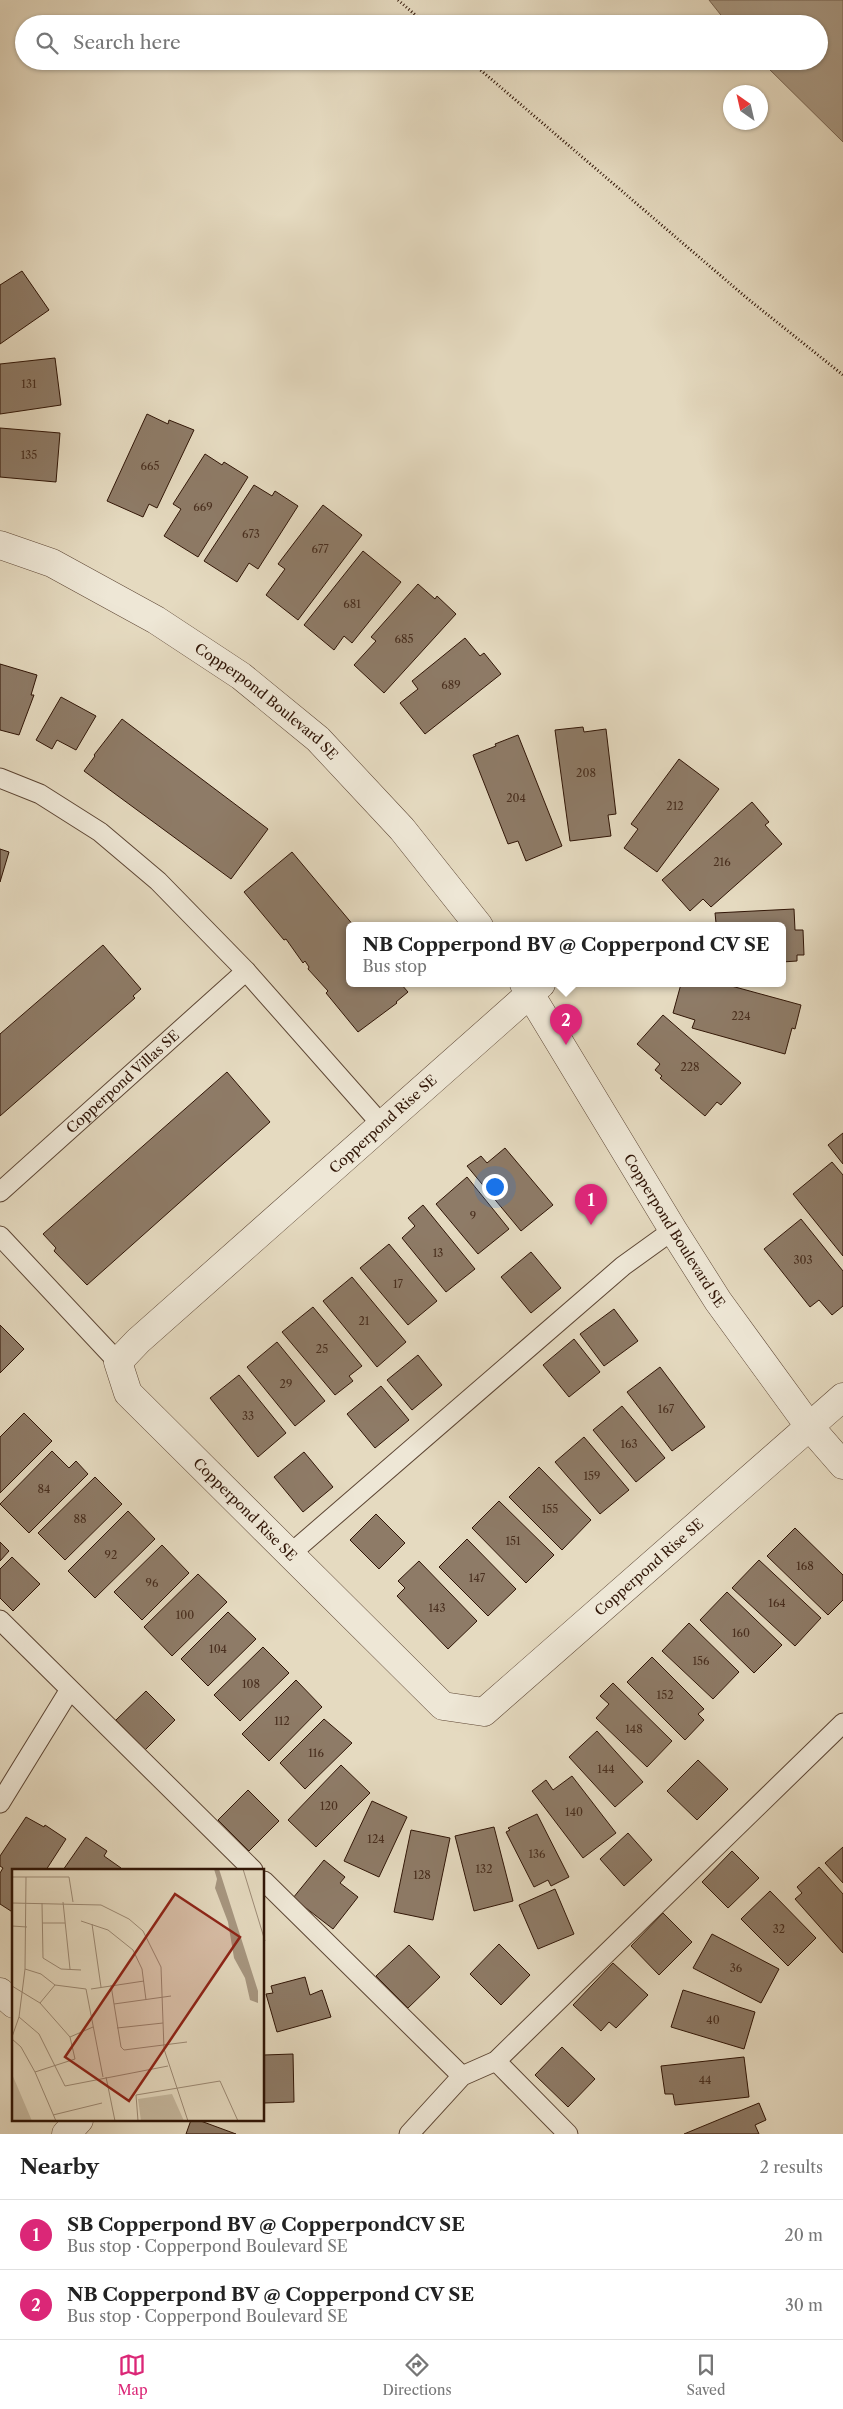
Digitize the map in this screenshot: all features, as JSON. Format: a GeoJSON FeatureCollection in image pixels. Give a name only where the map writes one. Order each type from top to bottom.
{"type":"FeatureCollection","features":[{"type":"Feature","properties":{"kind":"street","name":"Copperpond Boulevard SE"},"geometry":{"type":"LineString","coordinates":[[0,545],[52,563],[156,620],[242,676],[318,739],[402,829],[476,922]]}},
{"type":"Feature","properties":{"kind":"street","name":"Copperpond Boulevard SE"},"geometry":{"type":"LineString","coordinates":[[532,987],[673,1230],[718,1301],[809,1426],[843,1465]]}},
{"type":"Feature","properties":{"kind":"street","name":"Copperpond Rise SE"},"geometry":{"type":"LineString","coordinates":[[532,987],[382,1125],[138,1341],[118,1362],[128,1393],[443,1706],[484,1712],[843,1397]]}},
{"type":"Feature","properties":{"kind":"street"},"geometry":{"type":"LineString","coordinates":[[0,1992],[12,2002]]}},
{"type":"Feature","properties":{"kind":"street"},"geometry":{"type":"LineString","coordinates":[[66,2134],[77,2122]]}},
{"type":"Feature","properties":{"kind":"lane"},"geometry":{"type":"LineString","coordinates":[[0,778],[40,794],[100,832],[158,881],[246,971],[382,1125]]}},
{"type":"Feature","properties":{"kind":"lane","name":"Copperpond Villas SE"},"geometry":{"type":"LineString","coordinates":[[0,1192],[246,971]]}},
{"type":"Feature","properties":{"kind":"lane"},"geometry":{"type":"LineString","coordinates":[[289,1555],[623,1266],[673,1230]]}},
{"type":"Feature","properties":{"kind":"lane"},"geometry":{"type":"LineString","coordinates":[[0,1236],[118,1362]]}},
{"type":"Feature","properties":{"kind":"lane"},"geometry":{"type":"LineString","coordinates":[[0,1620],[252,1869]]}},
{"type":"Feature","properties":{"kind":"lane"},"geometry":{"type":"LineString","coordinates":[[0,1803],[70,1691]]}},
{"type":"Feature","properties":{"kind":"lane"},"geometry":{"type":"LineString","coordinates":[[409,2134],[462,2076],[496,2060],[843,1723]]}},
{"type":"Feature","properties":{"kind":"lane"},"geometry":{"type":"LineString","coordinates":[[265,1882],[462,2076]]}},
{"type":"Feature","properties":{"kind":"lane"},"geometry":{"type":"LineString","coordinates":[[496,2060],[568,2134]]}},
{"type":"Feature","properties":{"kind":"path"},"geometry":{"type":"LineString","coordinates":[[398,0],[416,15]]}},
{"type":"Feature","properties":{"kind":"path"},"geometry":{"type":"LineString","coordinates":[[481,70],[748,299],[843,375]]}},
{"type":"Feature","properties":{"kind":"shaded area"},"geometry":{"type":"Polygon","coordinates":[[[709,0],[843,0],[843,142],[770,70],[828,70],[828,15],[721,15],[709,0]]]}},
{"type":"Feature","properties":{"kind":"building"},"geometry":{"type":"Polygon","coordinates":[[[22,271],[49,310],[0,344],[0,285],[22,271]]]}},
{"type":"Feature","properties":{"kind":"building"},"geometry":{"type":"Polygon","coordinates":[[[55,358],[61,405],[0,414],[0,364],[55,358]]]}},
{"type":"Feature","properties":{"kind":"building"},"geometry":{"type":"Polygon","coordinates":[[[147,414],[168,424],[169,420],[194,430],[157,508],[149,504],[143,517],[107,501],[147,414]]]}},
{"type":"Feature","properties":{"kind":"building"},"geometry":{"type":"Polygon","coordinates":[[[0,428],[60,433],[56,482],[0,477],[0,428]]]}},
{"type":"Feature","properties":{"kind":"building"},"geometry":{"type":"Polygon","coordinates":[[[205,454],[222,465],[224,462],[248,477],[198,557],[164,536],[181,509],[173,504],[205,454]]]}},
{"type":"Feature","properties":{"kind":"building"},"geometry":{"type":"Polygon","coordinates":[[[254,485],[272,496],[275,491],[298,506],[258,569],[249,563],[237,582],[204,561],[254,485]]]}},
{"type":"Feature","properties":{"kind":"building"},"geometry":{"type":"Polygon","coordinates":[[[323,505],[362,535],[298,620],[266,595],[285,569],[278,564],[323,505]]]}},
{"type":"Feature","properties":{"kind":"building"},"geometry":{"type":"Polygon","coordinates":[[[363,551],[401,582],[352,643],[344,636],[334,650],[304,625],[363,551]]]}},
{"type":"Feature","properties":{"kind":"building"},"geometry":{"type":"Polygon","coordinates":[[[418,584],[435,599],[437,596],[456,614],[384,693],[354,665],[376,641],[371,637],[418,584]]]}},
{"type":"Feature","properties":{"kind":"building"},"geometry":{"type":"Polygon","coordinates":[[[465,638],[480,656],[484,653],[501,674],[425,734],[400,703],[418,689],[412,681],[465,638]]]}},
{"type":"Feature","properties":{"kind":"building"},"geometry":{"type":"Polygon","coordinates":[[[0,664],[37,675],[31,695],[34,695],[19,735],[0,730],[0,664]]]}},
{"type":"Feature","properties":{"kind":"building"},"geometry":{"type":"Polygon","coordinates":[[[61,697],[96,716],[76,750],[57,740],[52,749],[36,740],[61,697]]]}},
{"type":"Feature","properties":{"kind":"building"},"geometry":{"type":"Polygon","coordinates":[[[122,719],[268,829],[231,879],[84,771],[122,719]]]}},
{"type":"Feature","properties":{"kind":"building"},"geometry":{"type":"Polygon","coordinates":[[[583,727],[584,732],[606,729],[616,814],[608,815],[611,836],[570,841],[555,730],[583,727]]]}},
{"type":"Feature","properties":{"kind":"building"},"geometry":{"type":"Polygon","coordinates":[[[518,735],[562,846],[526,861],[518,841],[508,844],[473,755],[518,735]]]}},
{"type":"Feature","properties":{"kind":"building"},"geometry":{"type":"Polygon","coordinates":[[[679,759],[719,789],[657,872],[624,848],[638,829],[631,824],[679,759]]]}},
{"type":"Feature","properties":{"kind":"building"},"geometry":{"type":"Polygon","coordinates":[[[752,802],[769,822],[765,825],[782,844],[711,907],[703,899],[690,911],[662,880],[752,802]]]}},
{"type":"Feature","properties":{"kind":"building"},"geometry":{"type":"Polygon","coordinates":[[[0,849],[9,852],[0,882],[0,849]]]}},
{"type":"Feature","properties":{"kind":"building"},"geometry":{"type":"Polygon","coordinates":[[[292,852],[351,922],[346,922],[346,987],[404,987],[408,992],[397,1003],[358,1032],[326,993],[328,991],[308,969],[309,967],[305,961],[303,963],[286,939],[284,940],[244,892],[292,852]]]}},
{"type":"Feature","properties":{"kind":"building"},"geometry":{"type":"Polygon","coordinates":[[[794,909],[795,930],[803,930],[804,955],[797,955],[797,961],[786,962],[786,922],[716,922],[715,913],[794,909]]]}},
{"type":"Feature","properties":{"kind":"building"},"geometry":{"type":"Polygon","coordinates":[[[103,945],[141,989],[133,996],[135,998],[0,1116],[0,1034],[103,945]]]}},
{"type":"Feature","properties":{"kind":"building"},"geometry":{"type":"Polygon","coordinates":[[[680,987],[735,987],[801,1005],[795,1029],[792,1028],[785,1054],[692,1028],[695,1020],[673,1013],[680,987]]]}},
{"type":"Feature","properties":{"kind":"building"},"geometry":{"type":"Polygon","coordinates":[[[663,1015],[741,1083],[721,1105],[717,1102],[705,1116],[660,1078],[662,1076],[655,1070],[660,1064],[637,1044],[663,1015]]]}},
{"type":"Feature","properties":{"kind":"building"},"geometry":{"type":"Polygon","coordinates":[[[227,1072],[270,1122],[87,1285],[54,1251],[56,1248],[43,1234],[227,1072]]]}},
{"type":"Feature","properties":{"kind":"building"},"geometry":{"type":"Polygon","coordinates":[[[843,1133],[843,1164],[828,1145],[843,1133]]]}},
{"type":"Feature","properties":{"kind":"building"},"geometry":{"type":"Polygon","coordinates":[[[505,1148],[553,1205],[521,1231],[467,1166],[481,1156],[487,1163],[505,1148]]]}},
{"type":"Feature","properties":{"kind":"building"},"geometry":{"type":"Polygon","coordinates":[[[832,1162],[843,1175],[843,1256],[793,1194],[832,1162]]]}},
{"type":"Feature","properties":{"kind":"building"},"geometry":{"type":"Polygon","coordinates":[[[467,1177],[509,1229],[478,1254],[436,1204],[467,1177]]]}},
{"type":"Feature","properties":{"kind":"building"},"geometry":{"type":"Polygon","coordinates":[[[423,1205],[475,1269],[446,1292],[402,1238],[415,1226],[408,1218],[423,1205]]]}},
{"type":"Feature","properties":{"kind":"building"},"geometry":{"type":"Polygon","coordinates":[[[801,1219],[843,1271],[843,1306],[832,1315],[819,1300],[810,1307],[764,1249],[801,1219]]]}},
{"type":"Feature","properties":{"kind":"building"},"geometry":{"type":"Polygon","coordinates":[[[389,1244],[437,1301],[408,1325],[360,1268],[389,1244]]]}},
{"type":"Feature","properties":{"kind":"building"},"geometry":{"type":"Polygon","coordinates":[[[531,1252],[561,1288],[531,1313],[501,1277],[531,1252]]]}},
{"type":"Feature","properties":{"kind":"building"},"geometry":{"type":"Polygon","coordinates":[[[352,1277],[406,1342],[377,1367],[323,1301],[352,1277]]]}},
{"type":"Feature","properties":{"kind":"building"},"geometry":{"type":"Polygon","coordinates":[[[313,1307],[362,1366],[349,1376],[353,1381],[335,1395],[282,1332],[313,1307]]]}},
{"type":"Feature","properties":{"kind":"building"},"geometry":{"type":"Polygon","coordinates":[[[614,1309],[638,1341],[604,1366],[580,1334],[614,1309]]]}},
{"type":"Feature","properties":{"kind":"building"},"geometry":{"type":"Polygon","coordinates":[[[0,1325],[24,1349],[0,1373],[0,1325]]]}},
{"type":"Feature","properties":{"kind":"building"},"geometry":{"type":"Polygon","coordinates":[[[574,1339],[600,1372],[569,1397],[543,1365],[574,1339]]]}},
{"type":"Feature","properties":{"kind":"building"},"geometry":{"type":"Polygon","coordinates":[[[277,1342],[325,1401],[295,1426],[247,1367],[277,1342]]]}},
{"type":"Feature","properties":{"kind":"building"},"geometry":{"type":"Polygon","coordinates":[[[418,1355],[442,1385],[412,1410],[387,1380],[418,1355]]]}},
{"type":"Feature","properties":{"kind":"building"},"geometry":{"type":"Polygon","coordinates":[[[660,1367],[705,1427],[672,1451],[627,1392],[660,1367]]]}},
{"type":"Feature","properties":{"kind":"building"},"geometry":{"type":"Polygon","coordinates":[[[239,1375],[286,1433],[258,1457],[210,1398],[239,1375]]]}},
{"type":"Feature","properties":{"kind":"building"},"geometry":{"type":"Polygon","coordinates":[[[381,1386],[409,1420],[375,1448],[347,1414],[381,1386]]]}},
{"type":"Feature","properties":{"kind":"building"},"geometry":{"type":"Polygon","coordinates":[[[622,1406],[665,1458],[636,1482],[593,1430],[622,1406]]]}},
{"type":"Feature","properties":{"kind":"building"},"geometry":{"type":"Polygon","coordinates":[[[24,1413],[52,1441],[0,1493],[0,1437],[24,1413]]]}},
{"type":"Feature","properties":{"kind":"building"},"geometry":{"type":"Polygon","coordinates":[[[584,1437],[629,1490],[600,1514],[555,1462],[584,1437]]]}},
{"type":"Feature","properties":{"kind":"building"},"geometry":{"type":"Polygon","coordinates":[[[52,1451],[69,1468],[76,1461],[88,1474],[29,1533],[0,1504],[52,1451]]]}},
{"type":"Feature","properties":{"kind":"building"},"geometry":{"type":"Polygon","coordinates":[[[304,1452],[333,1487],[303,1512],[274,1477],[304,1452]]]}},
{"type":"Feature","properties":{"kind":"building"},"geometry":{"type":"Polygon","coordinates":[[[539,1467],[591,1520],[562,1550],[509,1497],[539,1467]]]}},
{"type":"Feature","properties":{"kind":"building"},"geometry":{"type":"Polygon","coordinates":[[[95,1477],[122,1504],[65,1560],[38,1533],[95,1477]]]}},
{"type":"Feature","properties":{"kind":"building"},"geometry":{"type":"Polygon","coordinates":[[[499,1501],[554,1555],[526,1583],[472,1528],[499,1501]]]}},
{"type":"Feature","properties":{"kind":"building"},"geometry":{"type":"Polygon","coordinates":[[[128,1511],[155,1539],[95,1598],[68,1571],[128,1511]]]}},
{"type":"Feature","properties":{"kind":"building"},"geometry":{"type":"Polygon","coordinates":[[[376,1514],[405,1543],[379,1569],[350,1540],[376,1514]]]}},
{"type":"Feature","properties":{"kind":"building"},"geometry":{"type":"Polygon","coordinates":[[[795,1528],[843,1575],[843,1600],[828,1615],[767,1556],[795,1528]]]}},
{"type":"Feature","properties":{"kind":"building"},"geometry":{"type":"Polygon","coordinates":[[[467,1539],[516,1589],[488,1616],[439,1567],[467,1539]]]}},
{"type":"Feature","properties":{"kind":"building"},"geometry":{"type":"Polygon","coordinates":[[[0,1542],[9,1551],[0,1561],[0,1542]]]}},
{"type":"Feature","properties":{"kind":"building"},"geometry":{"type":"Polygon","coordinates":[[[162,1545],[189,1573],[142,1620],[114,1592],[162,1545]]]}},
{"type":"Feature","properties":{"kind":"building"},"geometry":{"type":"Polygon","coordinates":[[[12,1557],[40,1584],[13,1611],[0,1598],[0,1569],[12,1557]]]}},
{"type":"Feature","properties":{"kind":"building"},"geometry":{"type":"Polygon","coordinates":[[[759,1560],[821,1618],[795,1646],[732,1588],[759,1560]]]}},
{"type":"Feature","properties":{"kind":"building"},"geometry":{"type":"Polygon","coordinates":[[[419,1561],[477,1621],[448,1649],[397,1596],[405,1588],[398,1581],[419,1561]]]}},
{"type":"Feature","properties":{"kind":"building"},"geometry":{"type":"Polygon","coordinates":[[[198,1574],[227,1602],[172,1656],[144,1627],[198,1574]]]}},
{"type":"Feature","properties":{"kind":"building"},"geometry":{"type":"Polygon","coordinates":[[[727,1592],[782,1645],[754,1673],[700,1620],[727,1592]]]}},
{"type":"Feature","properties":{"kind":"building"},"geometry":{"type":"Polygon","coordinates":[[[228,1612],[256,1639],[208,1686],[181,1659],[228,1612]]]}},
{"type":"Feature","properties":{"kind":"building"},"geometry":{"type":"Polygon","coordinates":[[[689,1623],[739,1672],[713,1699],[662,1651],[689,1623]]]}},
{"type":"Feature","properties":{"kind":"building"},"geometry":{"type":"Polygon","coordinates":[[[263,1647],[289,1673],[240,1721],[214,1695],[263,1647]]]}},
{"type":"Feature","properties":{"kind":"building"},"geometry":{"type":"Polygon","coordinates":[[[652,1657],[704,1709],[698,1714],[704,1720],[685,1740],[627,1682],[652,1657]]]}},
{"type":"Feature","properties":{"kind":"building"},"geometry":{"type":"Polygon","coordinates":[[[296,1680],[322,1707],[269,1761],[242,1734],[296,1680]]]}},
{"type":"Feature","properties":{"kind":"building"},"geometry":{"type":"Polygon","coordinates":[[[613,1683],[672,1741],[647,1767],[596,1718],[609,1704],[600,1696],[613,1683]]]}},
{"type":"Feature","properties":{"kind":"building"},"geometry":{"type":"Polygon","coordinates":[[[146,1691],[175,1720],[145,1750],[116,1720],[146,1691]]]}},
{"type":"Feature","properties":{"kind":"building"},"geometry":{"type":"Polygon","coordinates":[[[324,1719],[352,1743],[305,1789],[280,1763],[324,1719]]]}},
{"type":"Feature","properties":{"kind":"building"},"geometry":{"type":"Polygon","coordinates":[[[597,1731],[643,1782],[615,1807],[569,1757],[597,1731]]]}},
{"type":"Feature","properties":{"kind":"building"},"geometry":{"type":"Polygon","coordinates":[[[698,1760],[728,1789],[697,1820],[667,1791],[698,1760]]]}},
{"type":"Feature","properties":{"kind":"building"},"geometry":{"type":"Polygon","coordinates":[[[341,1765],[370,1793],[316,1847],[288,1820],[341,1765]]]}},
{"type":"Feature","properties":{"kind":"building"},"geometry":{"type":"Polygon","coordinates":[[[572,1776],[616,1833],[583,1858],[532,1791],[546,1780],[553,1790],[572,1776]]]}},
{"type":"Feature","properties":{"kind":"building"},"geometry":{"type":"Polygon","coordinates":[[[248,1790],[279,1821],[249,1851],[218,1820],[248,1790]]]}},
{"type":"Feature","properties":{"kind":"building"},"geometry":{"type":"Polygon","coordinates":[[[372,1801],[407,1817],[379,1877],[344,1861],[372,1801]]]}},
{"type":"Feature","properties":{"kind":"building"},"geometry":{"type":"Polygon","coordinates":[[[537,1814],[569,1877],[551,1886],[548,1880],[534,1887],[506,1832],[510,1830],[508,1828],[537,1814]]]}},
{"type":"Feature","properties":{"kind":"building"},"geometry":{"type":"Polygon","coordinates":[[[26,1817],[44,1827],[45,1825],[66,1839],[47,1869],[12,1869],[12,1912],[0,1904],[0,1873],[3,1868],[0,1866],[0,1856],[26,1817]]]}},
{"type":"Feature","properties":{"kind":"building"},"geometry":{"type":"Polygon","coordinates":[[[494,1827],[513,1901],[474,1911],[455,1836],[494,1827]]]}},
{"type":"Feature","properties":{"kind":"building"},"geometry":{"type":"Polygon","coordinates":[[[411,1830],[450,1838],[433,1920],[394,1912],[411,1830]]]}},
{"type":"Feature","properties":{"kind":"building"},"geometry":{"type":"Polygon","coordinates":[[[628,1833],[652,1860],[624,1886],[600,1859],[628,1833]]]}},
{"type":"Feature","properties":{"kind":"building"},"geometry":{"type":"Polygon","coordinates":[[[86,1837],[107,1851],[104,1856],[121,1868],[120,1869],[64,1869],[86,1837]]]}},
{"type":"Feature","properties":{"kind":"building"},"geometry":{"type":"Polygon","coordinates":[[[843,1847],[843,1883],[825,1863],[843,1847]]]}},
{"type":"Feature","properties":{"kind":"building"},"geometry":{"type":"Polygon","coordinates":[[[732,1851],[759,1878],[728,1908],[702,1882],[732,1851]]]}},
{"type":"Feature","properties":{"kind":"building"},"geometry":{"type":"Polygon","coordinates":[[[324,1860],[345,1877],[340,1883],[358,1897],[333,1929],[293,1898],[324,1860]]]}},
{"type":"Feature","properties":{"kind":"building"},"geometry":{"type":"Polygon","coordinates":[[[819,1867],[843,1894],[843,1953],[795,1899],[802,1893],[797,1887],[819,1867]]]}},
{"type":"Feature","properties":{"kind":"building"},"geometry":{"type":"Polygon","coordinates":[[[555,1889],[574,1934],[538,1949],[519,1905],[555,1889]]]}},
{"type":"Feature","properties":{"kind":"building"},"geometry":{"type":"Polygon","coordinates":[[[770,1891],[816,1938],[788,1966],[741,1919],[770,1891]]]}},
{"type":"Feature","properties":{"kind":"building"},"geometry":{"type":"Polygon","coordinates":[[[663,1913],[692,1942],[659,1975],[631,1946],[663,1913]]]}},
{"type":"Feature","properties":{"kind":"building"},"geometry":{"type":"Polygon","coordinates":[[[712,1934],[779,1969],[761,2003],[693,1968],[712,1934]]]}},
{"type":"Feature","properties":{"kind":"building"},"geometry":{"type":"Polygon","coordinates":[[[499,1944],[530,1975],[501,2005],[470,1974],[499,1944]]]}},
{"type":"Feature","properties":{"kind":"building"},"geometry":{"type":"Polygon","coordinates":[[[409,1945],[440,1977],[408,2008],[376,1976],[409,1945]]]}},
{"type":"Feature","properties":{"kind":"building"},"geometry":{"type":"Polygon","coordinates":[[[613,1963],[648,1995],[616,2028],[609,2022],[601,2031],[573,2005],[613,1963]]]}},
{"type":"Feature","properties":{"kind":"building"},"geometry":{"type":"Polygon","coordinates":[[[305,1977],[310,1995],[322,1990],[331,2017],[277,2032],[266,1994],[273,1993],[271,1986],[305,1977]]]}},
{"type":"Feature","properties":{"kind":"building"},"geometry":{"type":"Polygon","coordinates":[[[683,1990],[755,2012],[744,2049],[671,2027],[683,1990]]]}},
{"type":"Feature","properties":{"kind":"building"},"geometry":{"type":"Polygon","coordinates":[[[562,2047],[595,2079],[568,2107],[535,2075],[562,2047]]]}},
{"type":"Feature","properties":{"kind":"building"},"geometry":{"type":"Polygon","coordinates":[[[293,2054],[294,2102],[265,2103],[265,2055],[293,2054]]]}},
{"type":"Feature","properties":{"kind":"building"},"geometry":{"type":"Polygon","coordinates":[[[744,2057],[749,2097],[675,2105],[673,2094],[665,2094],[661,2066],[744,2057]]]}},
{"type":"Feature","properties":{"kind":"building"},"geometry":{"type":"Polygon","coordinates":[[[759,2103],[766,2120],[755,2125],[759,2134],[684,2134],[759,2103]]]}},
{"type":"Feature","properties":{"kind":"building"},"geometry":{"type":"Polygon","coordinates":[[[190,2122],[203,2122],[236,2134],[186,2134],[190,2122]]]}},
{"type":"Feature","properties":{"kind":"place","name":"NB Copperpond BV @ Copperpond CV SE"},"geometry":{"type":"Point","coordinates":[566,1045]}},
{"type":"Feature","properties":{"kind":"place","name":"SB Copperpond BV @ CopperpondCV SE"},"geometry":{"type":"Point","coordinates":[591,1225]}}]}
